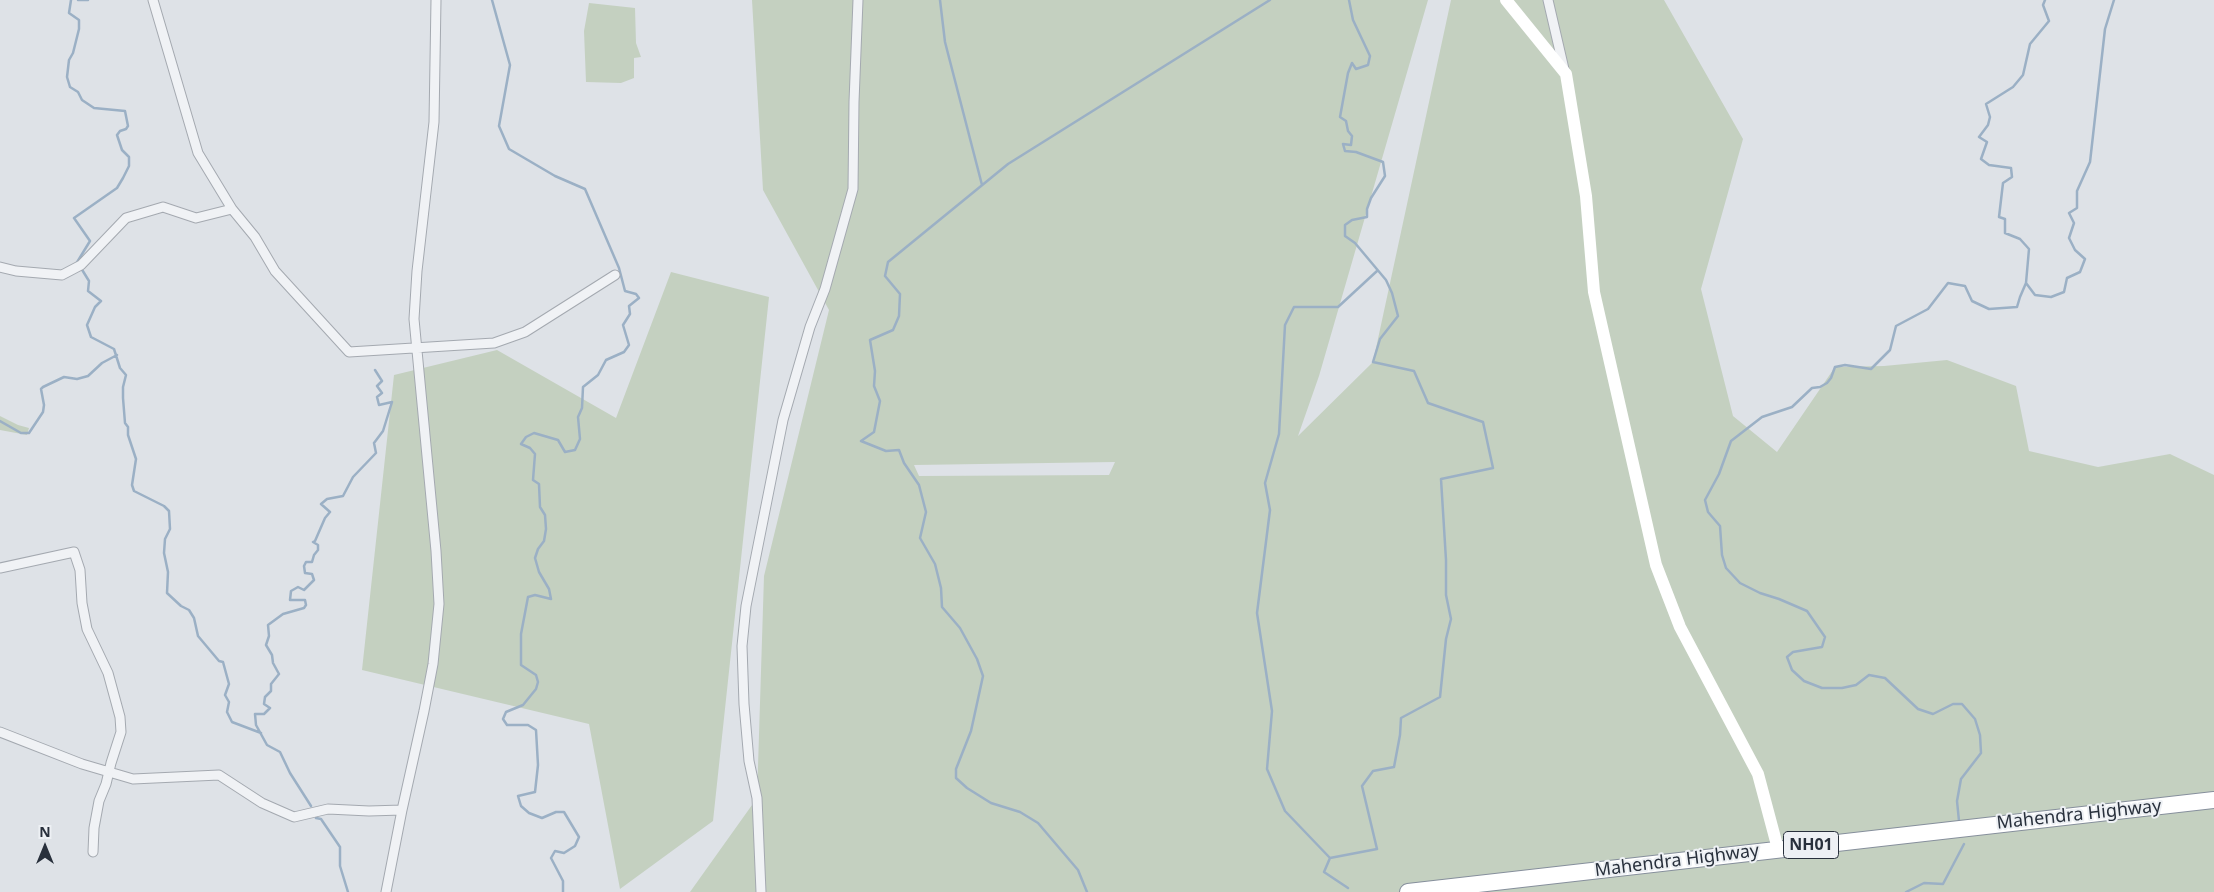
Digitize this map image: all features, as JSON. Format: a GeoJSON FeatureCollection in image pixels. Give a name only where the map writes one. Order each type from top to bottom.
{"type":"FeatureCollection","features":[{"type":"Feature","properties":{"kind":"highway","name":"Mahendra Highway"},"geometry":{"type":"LineString","coordinates":[[1408,892],[2214,800]]}},
{"type":"Feature","properties":{"kind":"street"},"geometry":{"type":"LineString","coordinates":[[153,0],[198,153],[232,209],[255,237],[275,271],[349,352],[494,343],[525,332],[615,274]]}},
{"type":"Feature","properties":{"kind":"street"},"geometry":{"type":"LineString","coordinates":[[386,892],[433,664],[439,604],[435,541],[415,348],[414,319],[416,272],[434,122],[436,0]]}},
{"type":"Feature","properties":{"kind":"street"},"geometry":{"type":"LineString","coordinates":[[762,892],[757,798],[749,760],[744,704],[742,646],[746,606],[783,420],[810,327],[825,289],[853,189],[858,0]]}},
{"type":"Feature","properties":{"kind":"street"},"geometry":{"type":"LineString","coordinates":[[1506,0],[1566,74]]}},
{"type":"Feature","properties":{"kind":"street"},"geometry":{"type":"LineString","coordinates":[[1548,0],[1566,74],[1586,196],[1594,292],[1656,565],[1680,627],[1758,774],[1778,849]]}},
{"type":"Feature","properties":{"kind":"street"},"geometry":{"type":"LineString","coordinates":[[0,267],[16,271],[62,275],[81,265],[126,218],[163,207],[196,218],[232,209]]}},
{"type":"Feature","properties":{"kind":"street"},"geometry":{"type":"LineString","coordinates":[[0,568],[74,552],[80,570],[82,603],[88,629],[108,673],[120,717],[121,732],[99,800],[94,828],[93,852]]}},
{"type":"Feature","properties":{"kind":"street"},"geometry":{"type":"LineString","coordinates":[[0,732],[82,764],[133,779],[219,774],[262,803],[294,817],[323,810],[402,810]]}},
{"type":"Feature","properties":{"kind":"green space"},"geometry":{"type":"Polygon","coordinates":[[[752,0],[1428,0],[1319,376],[1298,436],[1373,362],[1451,0],[1664,0],[1743,139],[1701,289],[1733,416],[1777,452],[1835,367],[1884,366],[1947,360],[2016,386],[2029,451],[2098,467],[2170,454],[2214,475],[2214,892],[690,892],[757,798],[764,576],[829,310],[763,190],[752,0]],[[1115,462],[914,465],[919,476],[1109,475],[1115,462]]]}},
{"type":"Feature","properties":{"kind":"green space"},"geometry":{"type":"Polygon","coordinates":[[[589,3],[635,8],[636,43],[641,57],[634,58],[634,78],[621,83],[586,82],[584,31],[589,3]]]}},
{"type":"Feature","properties":{"kind":"green space"},"geometry":{"type":"Polygon","coordinates":[[[671,272],[769,297],[713,821],[620,889],[589,724],[362,670],[394,375],[497,350],[616,418],[671,272]]]}},
{"type":"Feature","properties":{"kind":"green space"},"geometry":{"type":"Polygon","coordinates":[[[0,416],[29,428],[27,435],[0,430],[0,416]]]}},
{"type":"Feature","properties":{"kind":"waterway"},"geometry":{"type":"LineString","coordinates":[[71,0],[69,13],[79,20],[79,29],[73,53],[69,60],[67,77],[70,87],[78,92],[82,100],[94,108],[125,111],[128,126],[117,135],[122,150],[129,157],[129,166],[117,188],[74,218],[90,241],[76,264]]}},
{"type":"Feature","properties":{"kind":"waterway"},"geometry":{"type":"LineString","coordinates":[[78,0],[88,0]]}},
{"type":"Feature","properties":{"kind":"waterway"},"geometry":{"type":"LineString","coordinates":[[492,0],[510,65],[499,126],[509,149],[555,176],[585,189],[619,268],[625,291],[636,294],[639,298],[629,306],[630,314],[623,325],[629,345],[624,352],[606,360],[598,375],[583,387],[582,408],[578,417],[580,439],[575,450],[565,452],[558,440],[534,433],[526,437],[521,444],[530,448],[535,454],[533,480],[539,484],[540,507],[545,515],[546,529],[544,541],[538,549],[535,558],[539,572],[549,589],[551,599],[535,595],[528,597],[521,634],[521,665],[536,675],[538,682],[536,689],[523,705],[506,712],[503,719],[507,725],[528,725],[536,730],[538,765],[535,792],[518,796],[521,806],[529,813],[542,818],[556,812],[564,812],[579,837],[575,846],[564,853],[555,851],[551,858],[563,881],[563,892]]}},
{"type":"Feature","properties":{"kind":"waterway"},"geometry":{"type":"LineString","coordinates":[[940,0],[945,42],[982,185]]}},
{"type":"Feature","properties":{"kind":"waterway"},"geometry":{"type":"LineString","coordinates":[[1087,892],[1078,870],[1038,823],[1020,812],[991,803],[967,788],[956,778],[956,769],[971,731],[983,676],[977,659],[960,628],[942,607],[941,588],[935,564],[920,538],[926,512],[919,485],[904,463],[899,450],[886,451],[861,441],[874,432],[880,401],[874,386],[875,371],[870,340],[893,330],[899,316],[900,294],[885,276],[888,262],[1008,164],[1270,0]]}},
{"type":"Feature","properties":{"kind":"waterway"},"geometry":{"type":"LineString","coordinates":[[1348,888],[1324,872],[1330,858],[1377,849],[1362,786],[1373,771],[1394,767],[1401,718],[1440,697],[1446,639],[1451,619],[1446,595],[1446,560],[1441,479],[1493,468],[1483,422],[1428,403],[1414,371],[1373,362],[1380,339],[1398,316],[1392,293],[1386,280],[1355,243],[1345,236],[1345,225],[1352,220],[1367,217],[1367,209],[1371,198],[1385,176],[1383,162],[1356,152],[1345,151],[1343,144],[1351,145],[1352,136],[1348,131],[1346,121],[1340,117],[1348,73],[1352,63],[1356,69],[1368,65],[1370,56],[1353,20],[1349,0]]}},
{"type":"Feature","properties":{"kind":"waterway"},"geometry":{"type":"LineString","coordinates":[[2026,283],[2029,249],[2020,239],[2005,233],[2005,219],[1999,217],[2003,183],[2012,177],[2011,168],[1989,165],[1981,159],[1987,142],[1979,137],[1988,125],[1990,117],[1986,104],[2013,87],[2023,75],[2030,44],[2049,21],[2043,5],[2045,0]]}},
{"type":"Feature","properties":{"kind":"waterway"},"geometry":{"type":"LineString","coordinates":[[1959,821],[1957,801],[1961,779],[1981,753],[1980,735],[1975,719],[1962,704],[1953,704],[1933,714],[1918,709],[1885,678],[1869,675],[1856,685],[1842,688],[1822,688],[1804,681],[1792,670],[1787,657],[1793,652],[1822,647],[1825,637],[1807,611],[1760,593],[1740,583],[1726,568],[1722,555],[1720,526],[1708,512],[1705,500],[1719,474],[1731,441],[1762,417],[1792,407],[1812,388],[1820,387],[1827,383],[1835,367],[1845,365],[1871,369],[1890,350],[1896,326],[1928,309],[1948,283],[1965,286],[1972,301],[1989,309],[2017,307],[2026,283],[2035,295],[2051,297],[2064,292],[2067,278],[2080,272],[2085,259],[2075,250],[2069,238],[2074,223],[2069,213],[2077,208],[2077,191],[2090,162],[2105,29],[2114,0]]}},
{"type":"Feature","properties":{"kind":"waterway"},"geometry":{"type":"LineString","coordinates":[[81,268],[89,281],[88,291],[101,301],[95,307],[87,325],[91,337],[114,349],[120,368],[126,375],[123,398],[125,423],[128,427],[128,435],[136,459],[132,485],[134,491],[164,506],[169,511],[170,529],[165,539],[164,553],[168,572],[167,593],[181,606],[189,610],[194,618],[198,636],[219,661],[223,662],[229,684],[225,695],[229,702],[227,712],[232,722],[261,733]]}},
{"type":"Feature","properties":{"kind":"waterway"},"geometry":{"type":"LineString","coordinates":[[1330,858],[1285,811],[1267,769],[1272,711],[1257,613],[1270,510],[1265,483],[1279,434],[1285,325],[1294,307],[1338,307],[1377,271]]}},
{"type":"Feature","properties":{"kind":"waterway"},"geometry":{"type":"LineString","coordinates":[[0,421],[21,433],[29,433],[43,412],[44,405],[41,389],[43,387],[64,377],[77,379],[88,376],[102,363],[117,355]]}},
{"type":"Feature","properties":{"kind":"waterway"},"geometry":{"type":"LineString","coordinates":[[311,806],[290,773],[280,752],[267,745],[256,725],[255,714],[264,714],[270,708],[264,704],[265,697],[271,691],[271,684],[279,674],[266,645],[269,636],[268,625],[283,614],[304,608],[306,605],[305,600],[290,600],[291,591],[298,587],[304,590],[314,580],[312,574],[305,573],[304,566],[306,562],[312,562],[318,550],[318,545],[313,542],[330,512],[321,504],[327,499],[343,496],[353,477],[376,453],[374,443],[383,431],[392,402],[379,405],[377,397],[382,393],[377,386],[382,381],[375,370]]}},
{"type":"Feature","properties":{"kind":"waterway"},"geometry":{"type":"LineString","coordinates":[[316,818],[321,819],[340,847],[340,866],[348,892]]}},
{"type":"Feature","properties":{"kind":"waterway"},"geometry":{"type":"LineString","coordinates":[[1906,892],[1924,883],[1943,884],[1964,844]]}}]}
